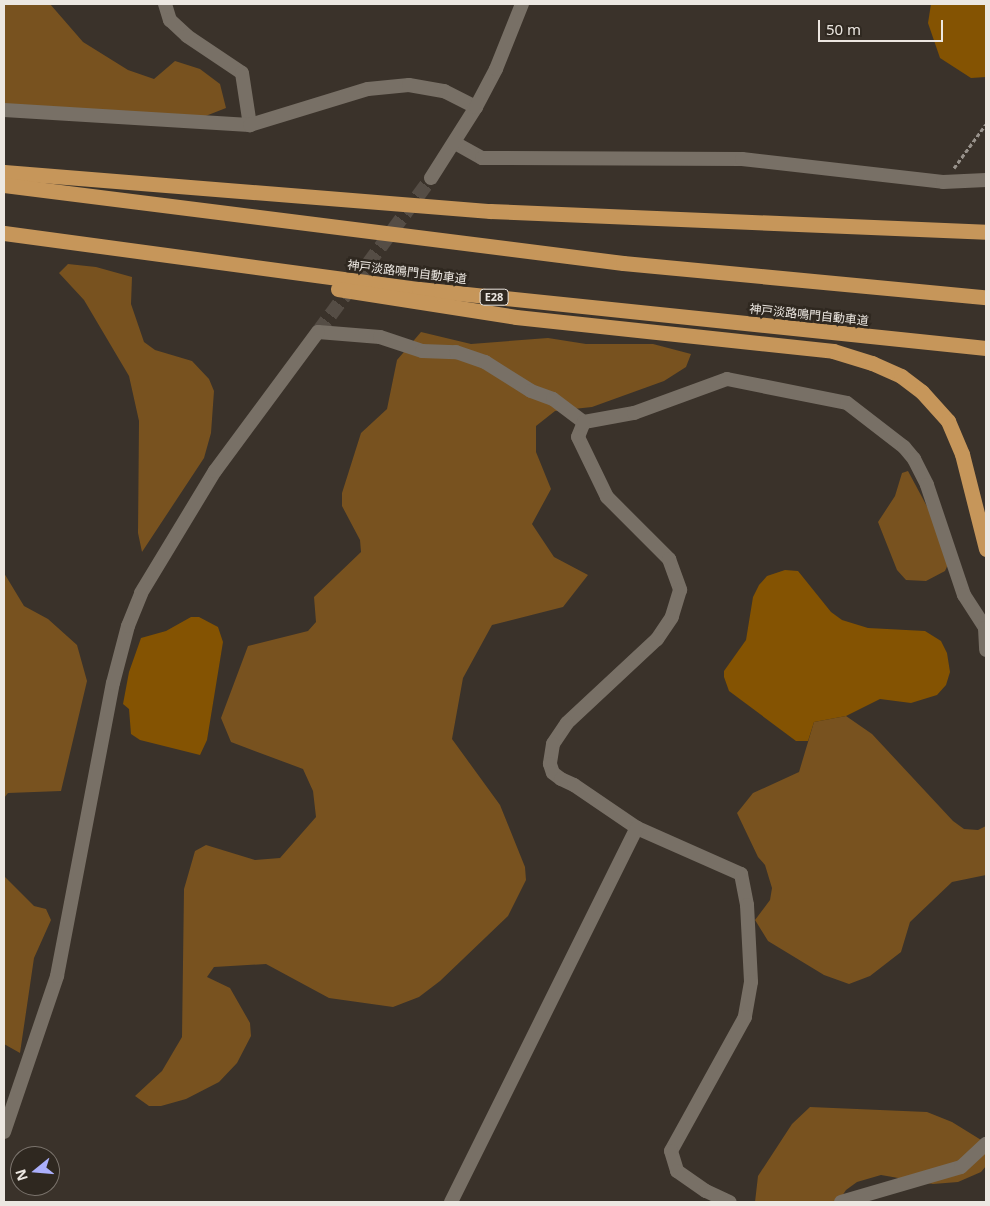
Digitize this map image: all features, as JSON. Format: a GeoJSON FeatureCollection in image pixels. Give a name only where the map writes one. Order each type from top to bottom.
{"type":"FeatureCollection","features":[{"type":"Feature","properties":{"kind":"highway"},"geometry":{"type":"LineString","coordinates":[[4,172],[490,211],[986,232]]}},
{"type":"Feature","properties":{"kind":"highway"},"geometry":{"type":"LineString","coordinates":[[4,185],[622,263],[986,297]]}},
{"type":"Feature","properties":{"kind":"highway","name":"神戸淡路鳴門自動車道"},"geometry":{"type":"LineString","coordinates":[[4,233],[429,290],[986,348]]}},
{"type":"Feature","properties":{"kind":"highway"},"geometry":{"type":"LineString","coordinates":[[150,254],[238,273],[516,316],[833,351],[872,363],[901,376],[922,392],[948,421],[962,454],[986,549]]}},
{"type":"Feature","properties":{"kind":"street"},"geometry":{"type":"LineString","coordinates":[[165,4],[170,20],[186,36],[242,73],[250,125]]}},
{"type":"Feature","properties":{"kind":"street"},"geometry":{"type":"LineString","coordinates":[[431,178],[455,144],[476,107],[496,68],[522,4]]}},
{"type":"Feature","properties":{"kind":"street"},"geometry":{"type":"LineString","coordinates":[[4,110],[250,125],[352,93],[395,85],[432,87],[476,107]]}},
{"type":"Feature","properties":{"kind":"street"},"geometry":{"type":"LineString","coordinates":[[455,144],[482,158],[742,159],[944,182],[986,180]]}},
{"type":"Feature","properties":{"kind":"street"},"geometry":{"type":"LineString","coordinates":[[4,1132],[57,976],[113,683],[128,626],[141,593],[215,471],[318,332],[380,337],[422,351],[456,352],[485,362],[531,391],[553,399],[584,422],[634,413],[727,380],[847,403],[904,446],[914,458],[927,485],[964,595],[986,629],[986,650]]}},
{"type":"Feature","properties":{"kind":"street"},"geometry":{"type":"LineString","coordinates":[[584,422],[578,437],[608,497],[669,559],[680,590],[672,617],[657,639],[567,724],[553,744],[550,764],[553,773],[561,780],[574,785],[636,828],[741,874],[747,905],[751,982],[745,1016],[671,1151],[677,1171],[706,1191],[730,1202]]}},
{"type":"Feature","properties":{"kind":"street"},"geometry":{"type":"LineString","coordinates":[[451,1202],[636,828]]}},
{"type":"Feature","properties":{"kind":"street"},"geometry":{"type":"LineString","coordinates":[[841,1202],[961,1167],[986,1144]]}},
{"type":"Feature","properties":{"kind":"path"},"geometry":{"type":"LineString","coordinates":[[944,182],[986,124]]}},
{"type":"Feature","properties":{"kind":"shaded area"},"geometry":{"type":"Polygon","coordinates":[[[4,4],[50,4],[83,42],[128,70],[154,79],[175,61],[200,69],[220,84],[226,108],[203,117],[4,104],[4,4]]]}},
{"type":"Feature","properties":{"kind":"shaded area"},"geometry":{"type":"Polygon","coordinates":[[[931,4],[986,4],[986,77],[971,78],[940,58],[928,23],[931,4]]]}},
{"type":"Feature","properties":{"kind":"shaded area"},"geometry":{"type":"Polygon","coordinates":[[[68,264],[96,267],[132,277],[131,304],[144,342],[155,350],[192,361],[209,379],[214,391],[211,433],[204,458],[142,552],[138,533],[139,421],[129,376],[84,300],[59,273],[68,264]]]}},
{"type":"Feature","properties":{"kind":"shaded area"},"geometry":{"type":"Polygon","coordinates":[[[421,332],[471,344],[548,338],[586,344],[653,344],[691,354],[686,367],[664,381],[592,407],[555,411],[536,426],[536,452],[551,489],[532,524],[554,557],[588,575],[563,607],[492,625],[463,678],[452,739],[500,805],[525,867],[526,880],[508,916],[440,981],[419,997],[393,1007],[329,998],[266,964],[214,967],[207,977],[230,988],[250,1023],[251,1036],[237,1063],[219,1082],[186,1099],[161,1106],[149,1106],[135,1096],[162,1071],[182,1037],[184,889],[195,851],[206,845],[255,860],[280,858],[316,817],[313,791],[303,769],[231,742],[221,718],[248,646],[308,631],[316,622],[314,597],[361,552],[360,540],[342,506],[342,493],[361,433],[387,409],[397,360],[421,332]]]}},
{"type":"Feature","properties":{"kind":"shaded area"},"geometry":{"type":"Polygon","coordinates":[[[908,471],[930,512],[949,562],[945,571],[926,581],[906,580],[897,570],[878,522],[895,496],[902,473],[908,471]]]}},
{"type":"Feature","properties":{"kind":"shaded area"},"geometry":{"type":"Polygon","coordinates":[[[785,570],[798,571],[831,612],[842,620],[868,628],[925,631],[941,641],[947,653],[950,672],[946,685],[937,695],[911,703],[880,699],[846,716],[814,722],[808,741],[796,741],[729,691],[724,677],[724,671],[746,640],[753,597],[759,585],[767,576],[785,570]]]}},
{"type":"Feature","properties":{"kind":"shaded area"},"geometry":{"type":"Polygon","coordinates":[[[4,573],[24,606],[48,619],[77,645],[87,681],[61,791],[8,793],[4,798],[4,573]]]}},
{"type":"Feature","properties":{"kind":"shaded area"},"geometry":{"type":"Polygon","coordinates":[[[191,617],[199,617],[218,627],[223,642],[207,740],[200,755],[140,740],[131,734],[129,709],[123,704],[129,672],[141,638],[166,631],[191,617]]]}},
{"type":"Feature","properties":{"kind":"shaded area"},"geometry":{"type":"Polygon","coordinates":[[[846,716],[872,734],[953,821],[964,829],[978,830],[986,826],[986,875],[952,882],[910,922],[901,952],[870,976],[849,984],[824,975],[768,941],[755,920],[770,900],[772,888],[765,865],[758,857],[737,813],[753,793],[799,772],[814,722],[846,716]]]}},
{"type":"Feature","properties":{"kind":"shaded area"},"geometry":{"type":"Polygon","coordinates":[[[4,876],[34,906],[46,909],[51,920],[34,958],[20,1053],[4,1044],[4,876]]]}},
{"type":"Feature","properties":{"kind":"shaded area"},"geometry":{"type":"Polygon","coordinates":[[[810,1107],[927,1112],[952,1122],[986,1143],[986,1166],[981,1172],[958,1182],[933,1184],[881,1175],[857,1182],[846,1190],[838,1202],[755,1202],[758,1176],[792,1124],[810,1107]]]}},
{"type":"Feature","properties":{"kind":"tunnel"},"geometry":{"type":"LineString","coordinates":[[318,332],[431,178]]}}]}
